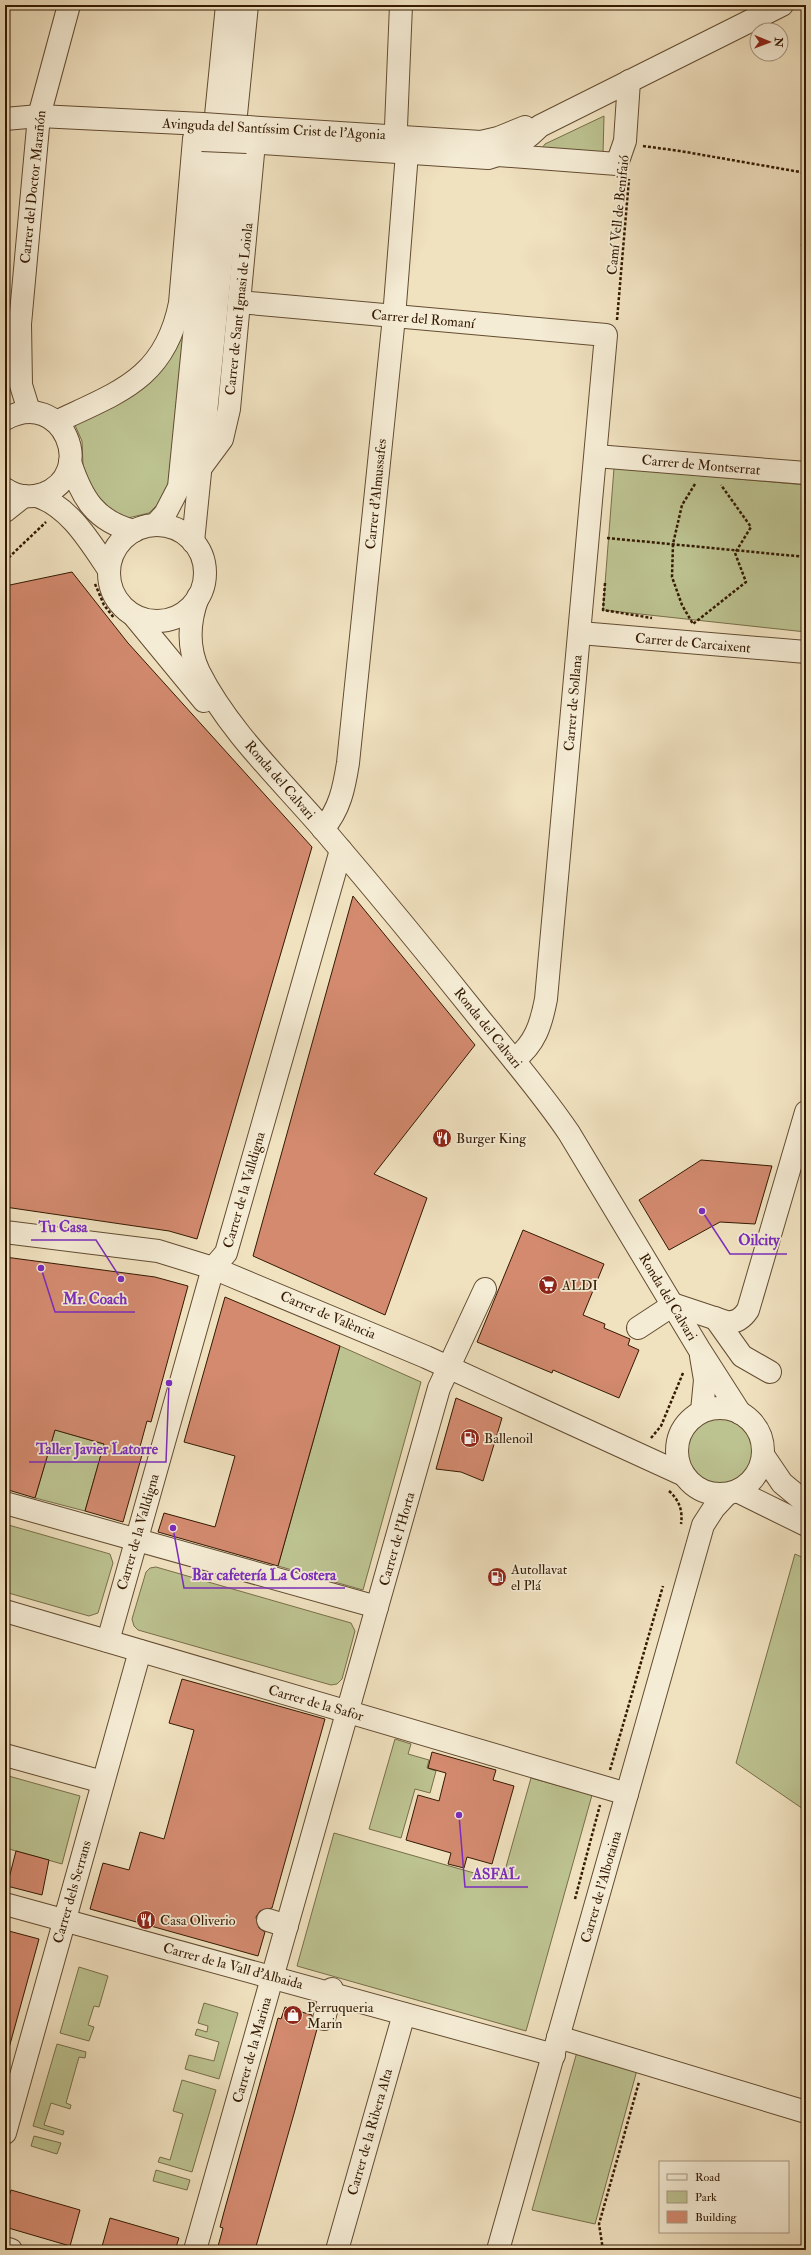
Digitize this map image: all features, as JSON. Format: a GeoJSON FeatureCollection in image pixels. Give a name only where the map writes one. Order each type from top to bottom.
{"type":"FeatureCollection","features":[{"type":"Feature","properties":{"kind":"street","name":"Carrer del Doctor Marañón"},"geometry":{"type":"LineString","coordinates":[[15,412],[21,385],[20,324],[39,123],[69,5]]}},
{"type":"Feature","properties":{"kind":"street"},"geometry":{"type":"LineString","coordinates":[[15,412],[41,413],[56,422],[68,440],[70,462],[76,480],[91,507],[110,522],[145,528],[169,527],[182,533],[193,542],[200,552],[204,574],[198,596],[191,606],[170,619],[158,621],[134,616],[123,608],[115,597],[110,584],[109,570],[116,547],[145,528],[165,514],[179,487],[227,5]]}},
{"type":"Feature","properties":{"kind":"street"},"geometry":{"type":"LineString","coordinates":[[193,542],[202,467],[247,5]]}},
{"type":"Feature","properties":{"kind":"street","name":"Carrer d'Almussafes"},"geometry":{"type":"LineString","coordinates":[[323,829],[332,818],[340,803],[348,763],[394,317],[401,5]]}},
{"type":"Feature","properties":{"kind":"street","name":"Avinguda del Santíssim Crist de l'Agonia"},"geometry":{"type":"LineString","coordinates":[[5,119],[39,123],[399,147],[488,158],[498,155],[526,140],[540,126],[782,5]]}},
{"type":"Feature","properties":{"kind":"street"},"geometry":{"type":"LineString","coordinates":[[498,155],[617,164],[625,141],[629,81]]}},
{"type":"Feature","properties":{"kind":"street","name":"Avinguda del Santíssim Crist de l'Agonia"},"geometry":{"type":"LineString","coordinates":[[399,147],[481,142],[498,138],[521,127],[540,126]]}},
{"type":"Feature","properties":{"kind":"street"},"geometry":{"type":"LineString","coordinates":[[56,422],[107,397],[142,376],[165,350],[175,325],[180,303],[200,134]]}},
{"type":"Feature","properties":{"kind":"street","name":"Carrer de Sant Ignasi de Loiola"},"geometry":{"type":"LineString","coordinates":[[202,467],[222,439],[229,408],[240,302],[249,137]]}},
{"type":"Feature","properties":{"kind":"street","name":"Carrer del Romaní"},"geometry":{"type":"LineString","coordinates":[[240,302],[606,335]]}},
{"type":"Feature","properties":{"kind":"street","name":"Carrer del Doctor Marañón"},"geometry":{"type":"LineString","coordinates":[[5,357],[15,338],[20,324]]}},
{"type":"Feature","properties":{"kind":"street","name":"Carrer de Sollana"},"geometry":{"type":"LineString","coordinates":[[514,1060],[524,1052],[534,1039],[541,1026],[546,999],[580,633],[598,537],[596,456],[606,335]]}},
{"type":"Feature","properties":{"kind":"street","name":"Carrer de Montserrat"},"geometry":{"type":"LineString","coordinates":[[596,456],[701,474],[806,474]]}},
{"type":"Feature","properties":{"kind":"street"},"geometry":{"type":"LineString","coordinates":[[5,511],[22,494],[47,492],[59,484],[67,471],[70,462]]}},
{"type":"Feature","properties":{"kind":"street"},"geometry":{"type":"LineString","coordinates":[[22,494],[51,502],[64,511],[88,539],[109,570]]}},
{"type":"Feature","properties":{"kind":"street","name":"Ronda del Calvari"},"geometry":{"type":"LineString","coordinates":[[198,596],[190,626],[193,656],[205,684],[240,734],[341,850],[546,1099],[569,1133],[699,1350],[740,1413]]}},
{"type":"Feature","properties":{"kind":"street","name":"Ronda del Calvari"},"geometry":{"type":"LineString","coordinates":[[134,616],[220,719],[240,734]]}},
{"type":"Feature","properties":{"kind":"street","name":"Carrer de Carcaixent"},"geometry":{"type":"LineString","coordinates":[[580,633],[806,652]]}},
{"type":"Feature","properties":{"kind":"street","name":"Carrer de la Valldigna"},"geometry":{"type":"LineString","coordinates":[[108,1641],[213,1268],[226,1253],[341,850]]}},
{"type":"Feature","properties":{"kind":"street"},"geometry":{"type":"LineString","coordinates":[[719,1324],[735,1322],[744,1316],[748,1310],[806,1112]]}},
{"type":"Feature","properties":{"kind":"street","name":"Carrer de València"},"geometry":{"type":"LineString","coordinates":[[5,1232],[158,1251],[213,1268],[450,1368],[635,1452],[690,1481]]}},
{"type":"Feature","properties":{"kind":"street","name":"Carrer de l'Horta"},"geometry":{"type":"LineString","coordinates":[[348,1712],[439,1388],[450,1368],[485,1289]]}},
{"type":"Feature","properties":{"kind":"street"},"geometry":{"type":"LineString","coordinates":[[638,1328],[672,1304],[719,1324],[742,1356],[770,1372]]}},
{"type":"Feature","properties":{"kind":"street"},"geometry":{"type":"LineString","coordinates":[[719,1324],[726,1370],[727,1392]]}},
{"type":"Feature","properties":{"kind":"street"},"geometry":{"type":"LineString","coordinates":[[699,1350],[705,1380],[702,1411]]}},
{"type":"Feature","properties":{"kind":"street"},"geometry":{"type":"LineString","coordinates":[[726,1370],[730,1359],[742,1356]]}},
{"type":"Feature","properties":{"kind":"street"},"geometry":{"type":"LineString","coordinates":[[763,1455],[755,1477],[732,1492],[715,1494],[690,1481],[677,1455],[678,1440],[685,1426],[702,1411],[715,1408],[728,1408],[740,1413],[747,1417],[758,1430],[763,1455],[782,1483],[806,1503]]}},
{"type":"Feature","properties":{"kind":"street","name":"Carrer de València"},"geometry":{"type":"LineString","coordinates":[[635,1452],[658,1451],[678,1440]]}},
{"type":"Feature","properties":{"kind":"street","name":"Carrer de l'Albotaina"},"geometry":{"type":"LineString","coordinates":[[690,1481],[702,1506],[703,1525]]}},
{"type":"Feature","properties":{"kind":"street"},"geometry":{"type":"LineString","coordinates":[[732,1492],[806,1525]]}},
{"type":"Feature","properties":{"kind":"street","name":"Carrer de l'Albotaina"},"geometry":{"type":"LineString","coordinates":[[498,2250],[703,1525],[714,1508],[732,1492]]}},
{"type":"Feature","properties":{"kind":"street"},"geometry":{"type":"LineString","coordinates":[[5,1502],[377,1607]]}},
{"type":"Feature","properties":{"kind":"street","name":"Carrer de la Safor"},"geometry":{"type":"LineString","coordinates":[[5,1611],[627,1794]]}},
{"type":"Feature","properties":{"kind":"street","name":"Carrer dels Serrans"},"geometry":{"type":"LineString","coordinates":[[5,2133],[140,1651]]}},
{"type":"Feature","properties":{"kind":"street","name":"Carrer de la Marina"},"geometry":{"type":"LineString","coordinates":[[195,2250],[273,1977],[278,1923],[348,1712]]}},
{"type":"Feature","properties":{"kind":"street"},"geometry":{"type":"LineString","coordinates":[[5,1755],[103,1782]]}},
{"type":"Feature","properties":{"kind":"street","name":"Carrer de la Vall d'Albaida"},"geometry":{"type":"LineString","coordinates":[[5,1905],[273,1977],[332,1991],[404,2014],[644,2063],[806,2112]]}},
{"type":"Feature","properties":{"kind":"street"},"geometry":{"type":"LineString","coordinates":[[324,2019],[332,1991]]}},
{"type":"Feature","properties":{"kind":"street","name":"Carrer de la Ribera Alta"},"geometry":{"type":"LineString","coordinates":[[337,2250],[404,2014]]}},
{"type":"Feature","properties":{"kind":"street"},"geometry":{"type":"LineString","coordinates":[[5,2248],[11,2250]]}},
{"type":"Feature","properties":{"kind":"path","name":"Camí Vell de Benifaió"},"geometry":{"type":"LineString","coordinates":[[636,146],[680,151],[806,173]]}},
{"type":"Feature","properties":{"kind":"path","name":"Camí Vell de Benifaió"},"geometry":{"type":"LineString","coordinates":[[606,335],[616,325],[630,171]]}},
{"type":"Feature","properties":{"kind":"path"},"geometry":{"type":"LineString","coordinates":[[806,230],[802,245],[806,258]]}},
{"type":"Feature","properties":{"kind":"path"},"geometry":{"type":"LineString","coordinates":[[701,474],[751,527],[735,553],[746,582],[693,624],[682,604],[672,577],[673,544],[682,505],[701,474]]}},
{"type":"Feature","properties":{"kind":"path"},"geometry":{"type":"LineString","coordinates":[[598,537],[609,530]]}},
{"type":"Feature","properties":{"kind":"path"},"geometry":{"type":"LineString","coordinates":[[598,537],[806,557]]}},
{"type":"Feature","properties":{"kind":"path"},"geometry":{"type":"LineString","coordinates":[[598,537],[608,545]]}},
{"type":"Feature","properties":{"kind":"path"},"geometry":{"type":"LineString","coordinates":[[603,610],[605,581]]}},
{"type":"Feature","properties":{"kind":"path"},"geometry":{"type":"LineString","coordinates":[[604,2250],[599,2224],[644,2063]]}},
{"type":"Feature","properties":{"kind":"green space"},"geometry":{"type":"Polygon","coordinates":[[[604,116],[603,154],[542,148],[545,144],[604,116]]]}},
{"type":"Feature","properties":{"kind":"green space"},"geometry":{"type":"Polygon","coordinates":[[[186,322],[167,495],[149,513],[128,518],[108,509],[90,487],[83,465],[82,441],[74,423],[186,322]]]}},
{"type":"Feature","properties":{"kind":"green space"},"geometry":{"type":"Polygon","coordinates":[[[614,468],[806,485],[806,632],[603,610],[614,468]]]}},
{"type":"Feature","properties":{"kind":"green space"},"geometry":{"type":"Polygon","coordinates":[[[340,1346],[421,1382],[363,1590],[278,1566],[340,1346]]]}},
{"type":"Feature","properties":{"kind":"green space"},"geometry":{"type":"Polygon","coordinates":[[[720,1417],[733,1419],[748,1432],[751,1437],[753,1450],[751,1463],[738,1478],[733,1481],[720,1483],[707,1481],[692,1468],[689,1463],[687,1450],[689,1437],[702,1422],[707,1419],[720,1417]]]}},
{"type":"Feature","properties":{"kind":"green space"},"geometry":{"type":"Polygon","coordinates":[[[55,1430],[104,1444],[85,1511],[35,1498],[55,1430]]]}},
{"type":"Feature","properties":{"kind":"green space"},"geometry":{"type":"Polygon","coordinates":[[[5,1524],[110,1554],[113,1563],[98,1613],[89,1616],[5,1592],[5,1524]]]}},
{"type":"Feature","properties":{"kind":"green space"},"geometry":{"type":"Polygon","coordinates":[[[795,1554],[806,1559],[806,1811],[736,1763],[795,1554]]]}},
{"type":"Feature","properties":{"kind":"green space"},"geometry":{"type":"Polygon","coordinates":[[[156,1567],[351,1623],[355,1631],[342,1679],[337,1684],[331,1685],[138,1630],[134,1626],[132,1619],[146,1572],[150,1568],[156,1567]]]}},
{"type":"Feature","properties":{"kind":"green space"},"geometry":{"type":"Polygon","coordinates":[[[395,1739],[411,1744],[408,1754],[429,1760],[427,1768],[436,1771],[430,1793],[415,1789],[401,1838],[369,1829],[395,1739]]]}},
{"type":"Feature","properties":{"kind":"green space"},"geometry":{"type":"Polygon","coordinates":[[[5,1775],[80,1796],[62,1864],[9,1849],[5,1863],[5,1775]]]}},
{"type":"Feature","properties":{"kind":"green space"},"geometry":{"type":"Polygon","coordinates":[[[531,1778],[592,1795],[526,2031],[297,1966],[334,1833],[502,1881],[531,1778]]]}},
{"type":"Feature","properties":{"kind":"green space"},"geometry":{"type":"Polygon","coordinates":[[[79,1967],[108,1976],[99,2007],[94,2006],[88,2025],[94,2027],[89,2041],[60,2033],[79,1967]]]}},
{"type":"Feature","properties":{"kind":"green space"},"geometry":{"type":"Polygon","coordinates":[[[204,2003],[238,2013],[219,2079],[185,2069],[189,2055],[214,2061],[219,2042],[195,2035],[197,2029],[207,2032],[208,2026],[198,2023],[204,2003]]]}},
{"type":"Feature","properties":{"kind":"green space"},"geometry":{"type":"Polygon","coordinates":[[[57,2044],[86,2052],[85,2058],[79,2057],[66,2103],[71,2105],[70,2109],[51,2103],[44,2125],[64,2131],[63,2135],[33,2126],[57,2044]]]}},
{"type":"Feature","properties":{"kind":"green space"},"geometry":{"type":"Polygon","coordinates":[[[577,2052],[637,2070],[595,2224],[532,2210],[577,2052]]]}},
{"type":"Feature","properties":{"kind":"green space"},"geometry":{"type":"Polygon","coordinates":[[[182,2080],[216,2090],[192,2172],[158,2162],[160,2157],[170,2160],[183,2114],[173,2111],[182,2080]]]}},
{"type":"Feature","properties":{"kind":"green space"},"geometry":{"type":"Polygon","coordinates":[[[34,2136],[61,2143],[57,2154],[31,2146],[34,2136]]]}},
{"type":"Feature","properties":{"kind":"green space"},"geometry":{"type":"Polygon","coordinates":[[[156,2170],[190,2180],[187,2190],[153,2181],[156,2170]]]}},
{"type":"Feature","properties":{"kind":"building"},"geometry":{"type":"Polygon","coordinates":[[[72,572],[128,643],[312,847],[197,1239],[169,1231],[5,1207],[5,586],[72,572]]]}},
{"type":"Feature","properties":{"kind":"building"},"geometry":{"type":"Polygon","coordinates":[[[353,896],[475,1045],[374,1174],[427,1198],[385,1315],[253,1256],[353,896]]]}},
{"type":"Feature","properties":{"kind":"building"},"geometry":{"type":"Polygon","coordinates":[[[701,1160],[772,1166],[755,1224],[720,1222],[669,1250],[639,1200],[701,1160]]]}},
{"type":"Feature","properties":{"kind":"building","name":"ALDI"},"geometry":{"type":"Polygon","coordinates":[[[523,1230],[604,1264],[583,1315],[605,1324],[604,1328],[630,1339],[628,1345],[639,1350],[619,1398],[553,1370],[552,1373],[477,1342],[523,1230]]]}},
{"type":"Feature","properties":{"kind":"building"},"geometry":{"type":"Polygon","coordinates":[[[5,1257],[155,1277],[188,1286],[151,1422],[147,1421],[138,1454],[142,1455],[123,1522],[85,1511],[104,1444],[55,1430],[35,1498],[5,1489],[5,1257]]]}},
{"type":"Feature","properties":{"kind":"building"},"geometry":{"type":"Polygon","coordinates":[[[225,1297],[340,1346],[278,1566],[158,1532],[164,1513],[215,1527],[235,1456],[184,1442],[225,1297]]]}},
{"type":"Feature","properties":{"kind":"building","name":"Ballenoil"},"geometry":{"type":"Polygon","coordinates":[[[456,1398],[502,1418],[483,1481],[461,1472],[436,1469],[456,1398]]]}},
{"type":"Feature","properties":{"kind":"building"},"geometry":{"type":"Polygon","coordinates":[[[182,1679],[325,1719],[272,1908],[260,1911],[256,1917],[259,1928],[265,1932],[258,1956],[90,1909],[103,1863],[129,1870],[140,1832],[164,1839],[194,1730],[169,1723],[182,1679]]]}},
{"type":"Feature","properties":{"kind":"building"},"geometry":{"type":"Polygon","coordinates":[[[432,1752],[496,1770],[493,1780],[514,1786],[492,1864],[467,1857],[464,1868],[448,1864],[451,1853],[406,1840],[418,1795],[439,1801],[446,1773],[428,1768],[432,1752]]]}},
{"type":"Feature","properties":{"kind":"building"},"geometry":{"type":"Polygon","coordinates":[[[16,1851],[49,1860],[42,1895],[7,1886],[16,1851]]]}},
{"type":"Feature","properties":{"kind":"building"},"geometry":{"type":"Polygon","coordinates":[[[5,1930],[39,1939],[9,2048],[5,2047],[5,1930]]]}},
{"type":"Feature","properties":{"kind":"building"},"geometry":{"type":"Polygon","coordinates":[[[285,2007],[312,2015],[312,2023],[317,2029],[295,2110],[255,2250],[217,2250],[223,2228],[220,2227],[278,2018],[281,2019],[285,2007]]]}},
{"type":"Feature","properties":{"kind":"building"},"geometry":{"type":"Polygon","coordinates":[[[11,2190],[80,2210],[70,2246],[5,2227],[5,2210],[11,2190]]]}},
{"type":"Feature","properties":{"kind":"building"},"geometry":{"type":"Polygon","coordinates":[[[110,2218],[179,2238],[175,2250],[101,2250],[110,2218]]]}},
{"type":"Feature","properties":{"kind":"place","name":"Burger King"},"geometry":{"type":"Point","coordinates":[442,1138]}},
{"type":"Feature","properties":{"kind":"place","name":"Oilcity"},"geometry":{"type":"Point","coordinates":[702,1211]}},
{"type":"Feature","properties":{"kind":"place","name":"Mr. Coach"},"geometry":{"type":"Point","coordinates":[41,1268]}},
{"type":"Feature","properties":{"kind":"place","name":"Tu Casa"},"geometry":{"type":"Point","coordinates":[121,1279]}},
{"type":"Feature","properties":{"kind":"place","name":"ALDI"},"geometry":{"type":"Point","coordinates":[548,1285]}},
{"type":"Feature","properties":{"kind":"place","name":"Taller Javier Latorre"},"geometry":{"type":"Point","coordinates":[169,1383]}},
{"type":"Feature","properties":{"kind":"place","name":"Ballenoil"},"geometry":{"type":"Point","coordinates":[470,1438]}},
{"type":"Feature","properties":{"kind":"place","name":"Bar cafetería La Costera"},"geometry":{"type":"Point","coordinates":[173,1528]}},
{"type":"Feature","properties":{"kind":"place","name":"Autollavat el Plá"},"geometry":{"type":"Point","coordinates":[497,1577]}},
{"type":"Feature","properties":{"kind":"place","name":"ASFAL"},"geometry":{"type":"Point","coordinates":[459,1815]}},
{"type":"Feature","properties":{"kind":"place","name":"Casa Oliverio"},"geometry":{"type":"Point","coordinates":[146,1920]}},
{"type":"Feature","properties":{"kind":"place","name":"Perruqueria Marin"},"geometry":{"type":"Point","coordinates":[293,2015]}}]}
